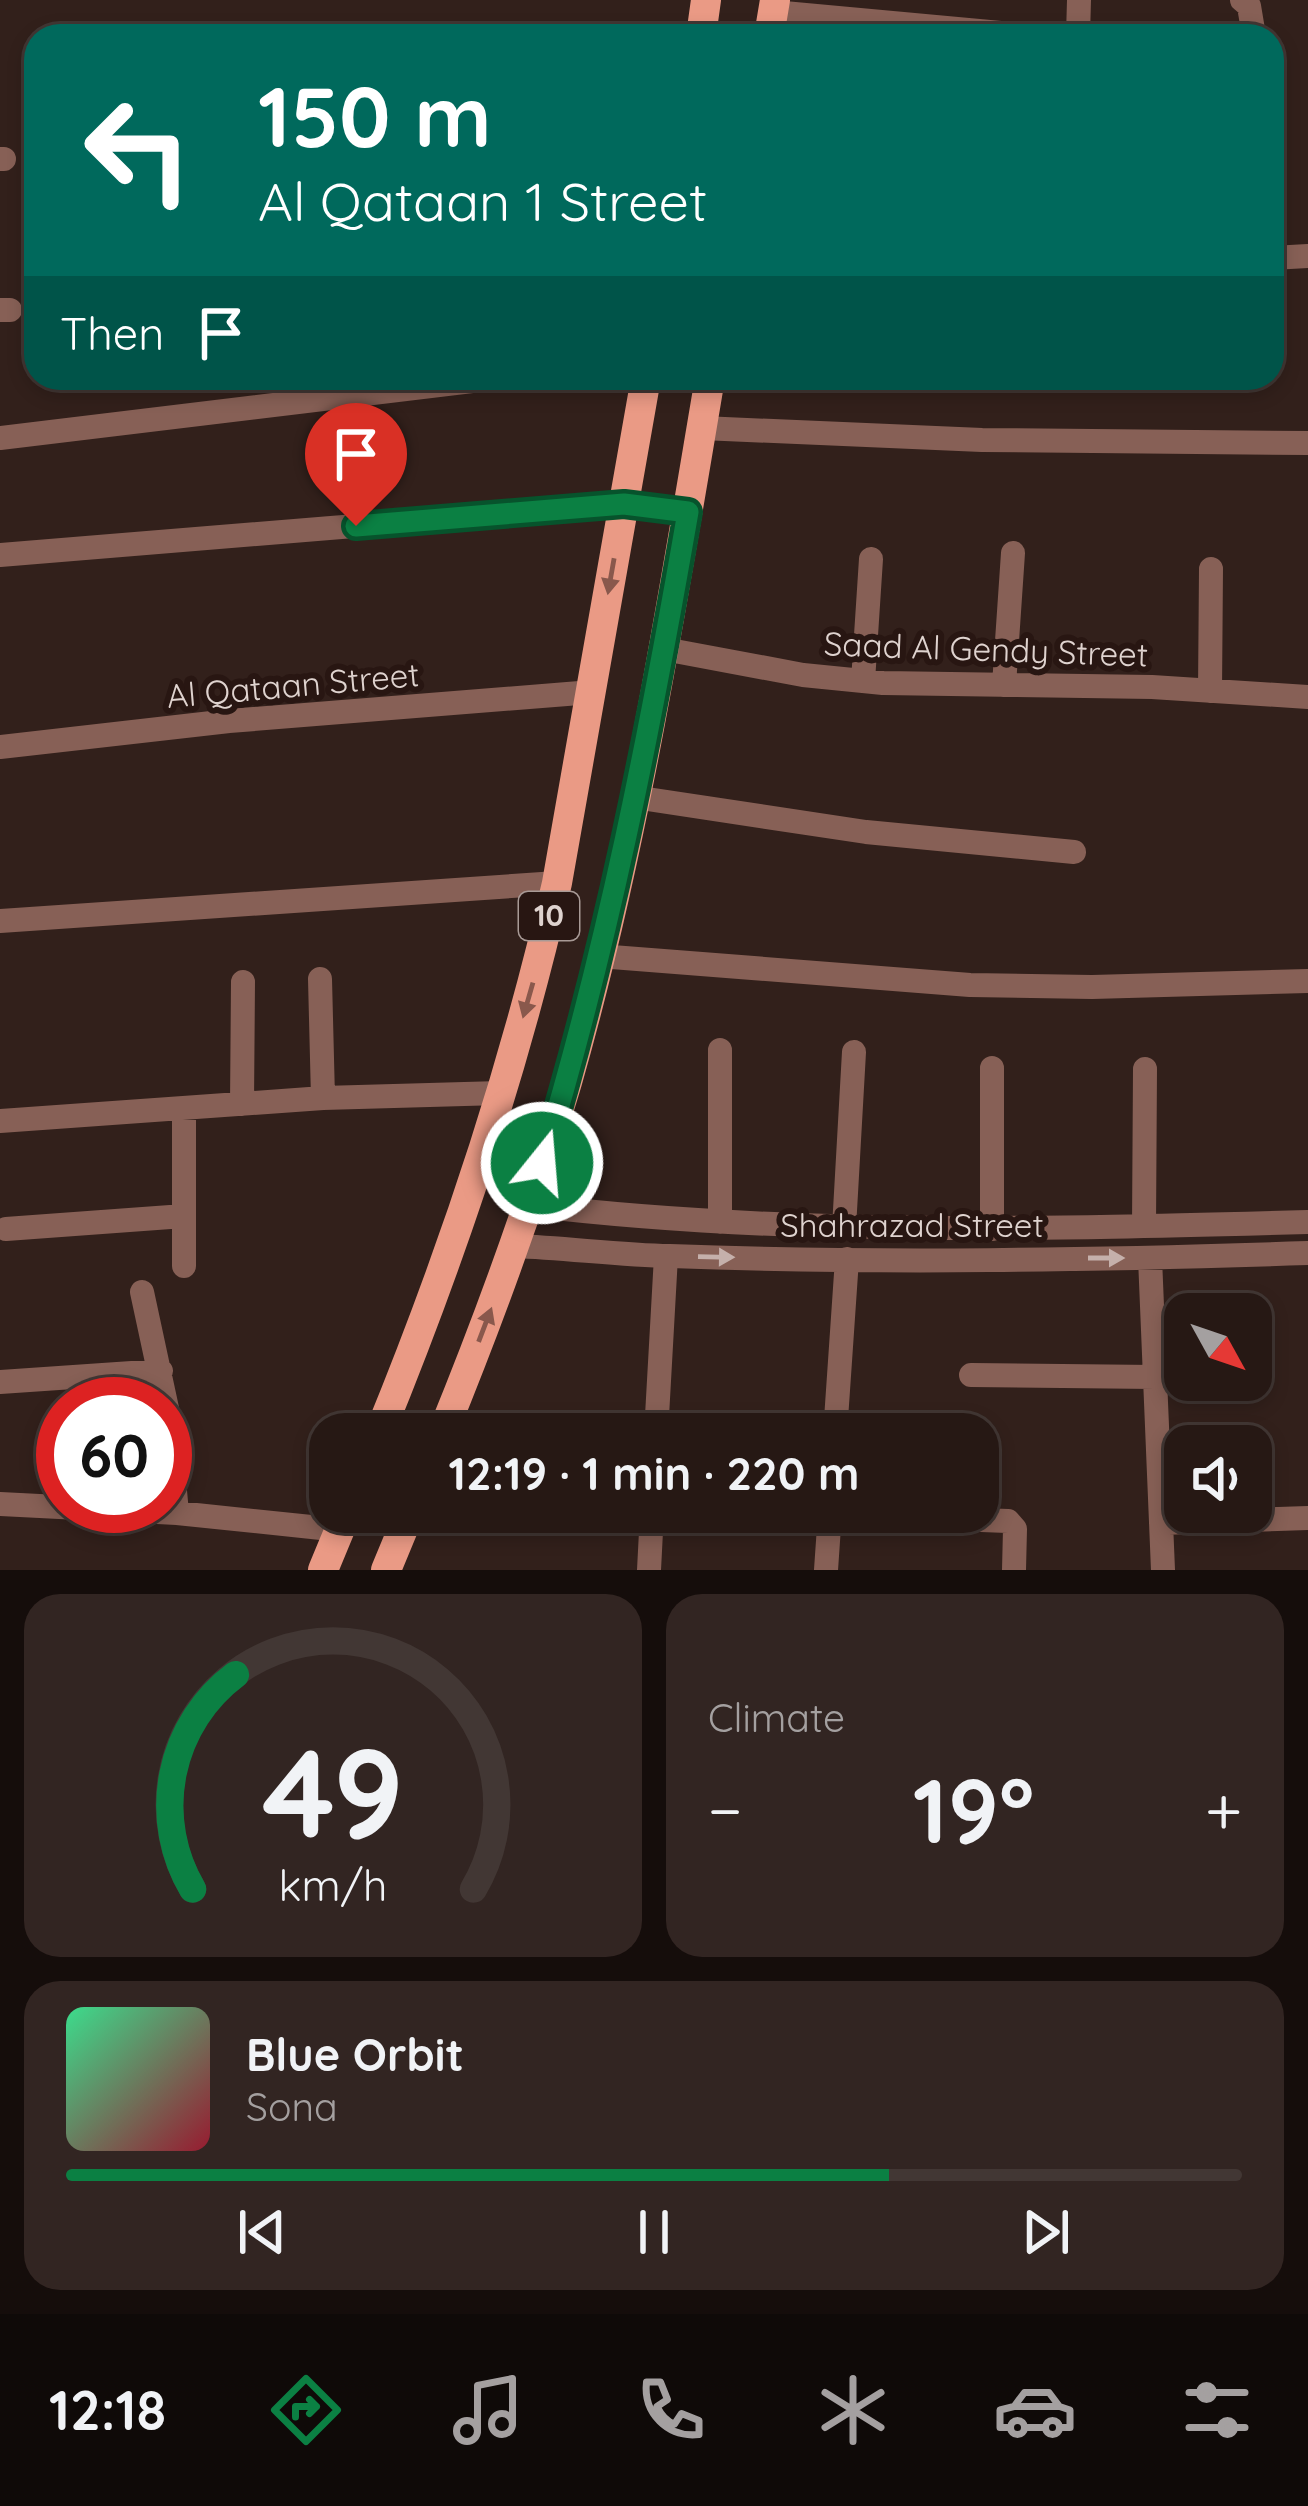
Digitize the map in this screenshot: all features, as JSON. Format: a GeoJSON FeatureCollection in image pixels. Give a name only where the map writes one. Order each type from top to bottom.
{"type":"FeatureCollection","features":[{"type":"Feature","properties":{"kind":"main road","name":"10"},"geometry":{"type":"LineString","coordinates":[[387,1413],[450,1248],[500,1093],[557,883],[644,390]]}},
{"type":"Feature","properties":{"kind":"main road","name":"10"},"geometry":{"type":"LineString","coordinates":[[450,1413],[529,1204],[599,956],[664,649],[708,390]]}},
{"type":"Feature","properties":{"kind":"main road"},"geometry":{"type":"LineString","coordinates":[[323,1570],[338,1533]]}},
{"type":"Feature","properties":{"kind":"main road"},"geometry":{"type":"LineString","coordinates":[[386,1570],[401,1533]]}},
{"type":"Feature","properties":{"kind":"street"},"geometry":{"type":"LineString","coordinates":[[1078,0],[1094,0]]}},
{"type":"Feature","properties":{"kind":"street"},"geometry":{"type":"LineString","coordinates":[[772,16],[876,24]]}},
{"type":"Feature","properties":{"kind":"street"},"geometry":{"type":"LineString","coordinates":[[0,439],[399,390]]}},
{"type":"Feature","properties":{"kind":"street"},"geometry":{"type":"LineString","coordinates":[[702,428],[982,440],[1308,443]]}},
{"type":"Feature","properties":{"kind":"street"},"geometry":{"type":"LineString","coordinates":[[0,555],[624,504],[688,512]]}},
{"type":"Feature","properties":{"kind":"street"},"geometry":{"type":"LineString","coordinates":[[1004,685],[1013,553]]}},
{"type":"Feature","properties":{"kind":"street"},"geometry":{"type":"LineString","coordinates":[[863,681],[872,559]]}},
{"type":"Feature","properties":{"kind":"street"},"geometry":{"type":"LineString","coordinates":[[1210,691],[1211,569]]}},
{"type":"Feature","properties":{"kind":"street","name":"Saad Al Gendy Street"},"geometry":{"type":"LineString","coordinates":[[664,649],[803,675],[863,681],[1308,698]]}},
{"type":"Feature","properties":{"kind":"street","name":"Al Qataan Street"},"geometry":{"type":"LineString","coordinates":[[0,747],[230,721],[592,692]]}},
{"type":"Feature","properties":{"kind":"street"},"geometry":{"type":"LineString","coordinates":[[634,797],[866,832],[1074,853]]}},
{"type":"Feature","properties":{"kind":"street"},"geometry":{"type":"LineString","coordinates":[[0,921],[557,883]]}},
{"type":"Feature","properties":{"kind":"street"},"geometry":{"type":"LineString","coordinates":[[599,956],[970,985],[1112,987],[1308,981]]}},
{"type":"Feature","properties":{"kind":"street"},"geometry":{"type":"LineString","coordinates":[[320,979],[323,1098]]}},
{"type":"Feature","properties":{"kind":"street"},"geometry":{"type":"LineString","coordinates":[[242,1104],[243,982]]}},
{"type":"Feature","properties":{"kind":"street"},"geometry":{"type":"LineString","coordinates":[[720,1050],[720,1222]]}},
{"type":"Feature","properties":{"kind":"street"},"geometry":{"type":"LineString","coordinates":[[844,1228],[854,1052]]}},
{"type":"Feature","properties":{"kind":"street"},"geometry":{"type":"LineString","coordinates":[[992,1068],[992,1229]]}},
{"type":"Feature","properties":{"kind":"street"},"geometry":{"type":"LineString","coordinates":[[1144,1226],[1145,1070]]}},
{"type":"Feature","properties":{"kind":"street"},"geometry":{"type":"LineString","coordinates":[[0,1121],[323,1098],[500,1093]]}},
{"type":"Feature","properties":{"kind":"street"},"geometry":{"type":"LineString","coordinates":[[184,1108],[184,1265]]}},
{"type":"Feature","properties":{"kind":"street","name":"Shahrazad Street"},"geometry":{"type":"LineString","coordinates":[[529,1204],[644,1219],[844,1228],[1308,1222]]}},
{"type":"Feature","properties":{"kind":"street"},"geometry":{"type":"LineString","coordinates":[[6,1228],[184,1216]]}},
{"type":"Feature","properties":{"kind":"street","name":"Shahrazad Street"},"geometry":{"type":"LineString","coordinates":[[515,1246],[666,1256],[847,1259],[1308,1253]]}},
{"type":"Feature","properties":{"kind":"street"},"geometry":{"type":"LineString","coordinates":[[657,1413],[666,1256]]}},
{"type":"Feature","properties":{"kind":"street"},"geometry":{"type":"LineString","coordinates":[[1150,1258],[1163,1570]]}},
{"type":"Feature","properties":{"kind":"street"},"geometry":{"type":"LineString","coordinates":[[836,1413],[847,1259]]}},
{"type":"Feature","properties":{"kind":"street"},"geometry":{"type":"LineString","coordinates":[[142,1292],[162,1377]]}},
{"type":"Feature","properties":{"kind":"street"},"geometry":{"type":"LineString","coordinates":[[0,1382],[161,1371]]}},
{"type":"Feature","properties":{"kind":"street"},"geometry":{"type":"LineString","coordinates":[[970,1375],[1155,1376]]}},
{"type":"Feature","properties":{"kind":"street"},"geometry":{"type":"LineString","coordinates":[[0,1504],[36,1506]]}},
{"type":"Feature","properties":{"kind":"street"},"geometry":{"type":"LineString","coordinates":[[192,1514],[309,1519]]}},
{"type":"Feature","properties":{"kind":"street"},"geometry":{"type":"LineString","coordinates":[[1161,1523],[1308,1518]]}},
{"type":"Feature","properties":{"kind":"street"},"geometry":{"type":"LineString","coordinates":[[999,1521],[1008,1521],[1015,1529],[1014,1570]]}},
{"type":"Feature","properties":{"kind":"street"},"geometry":{"type":"LineString","coordinates":[[649,1570],[651,1533]]}},
{"type":"Feature","properties":{"kind":"street"},"geometry":{"type":"LineString","coordinates":[[826,1570],[829,1533]]}},
{"type":"Feature","properties":{"kind":"route"},"geometry":{"type":"LineString","coordinates":[[356,526],[624,504],[688,512],[599,956],[542,1163]]}}]}
